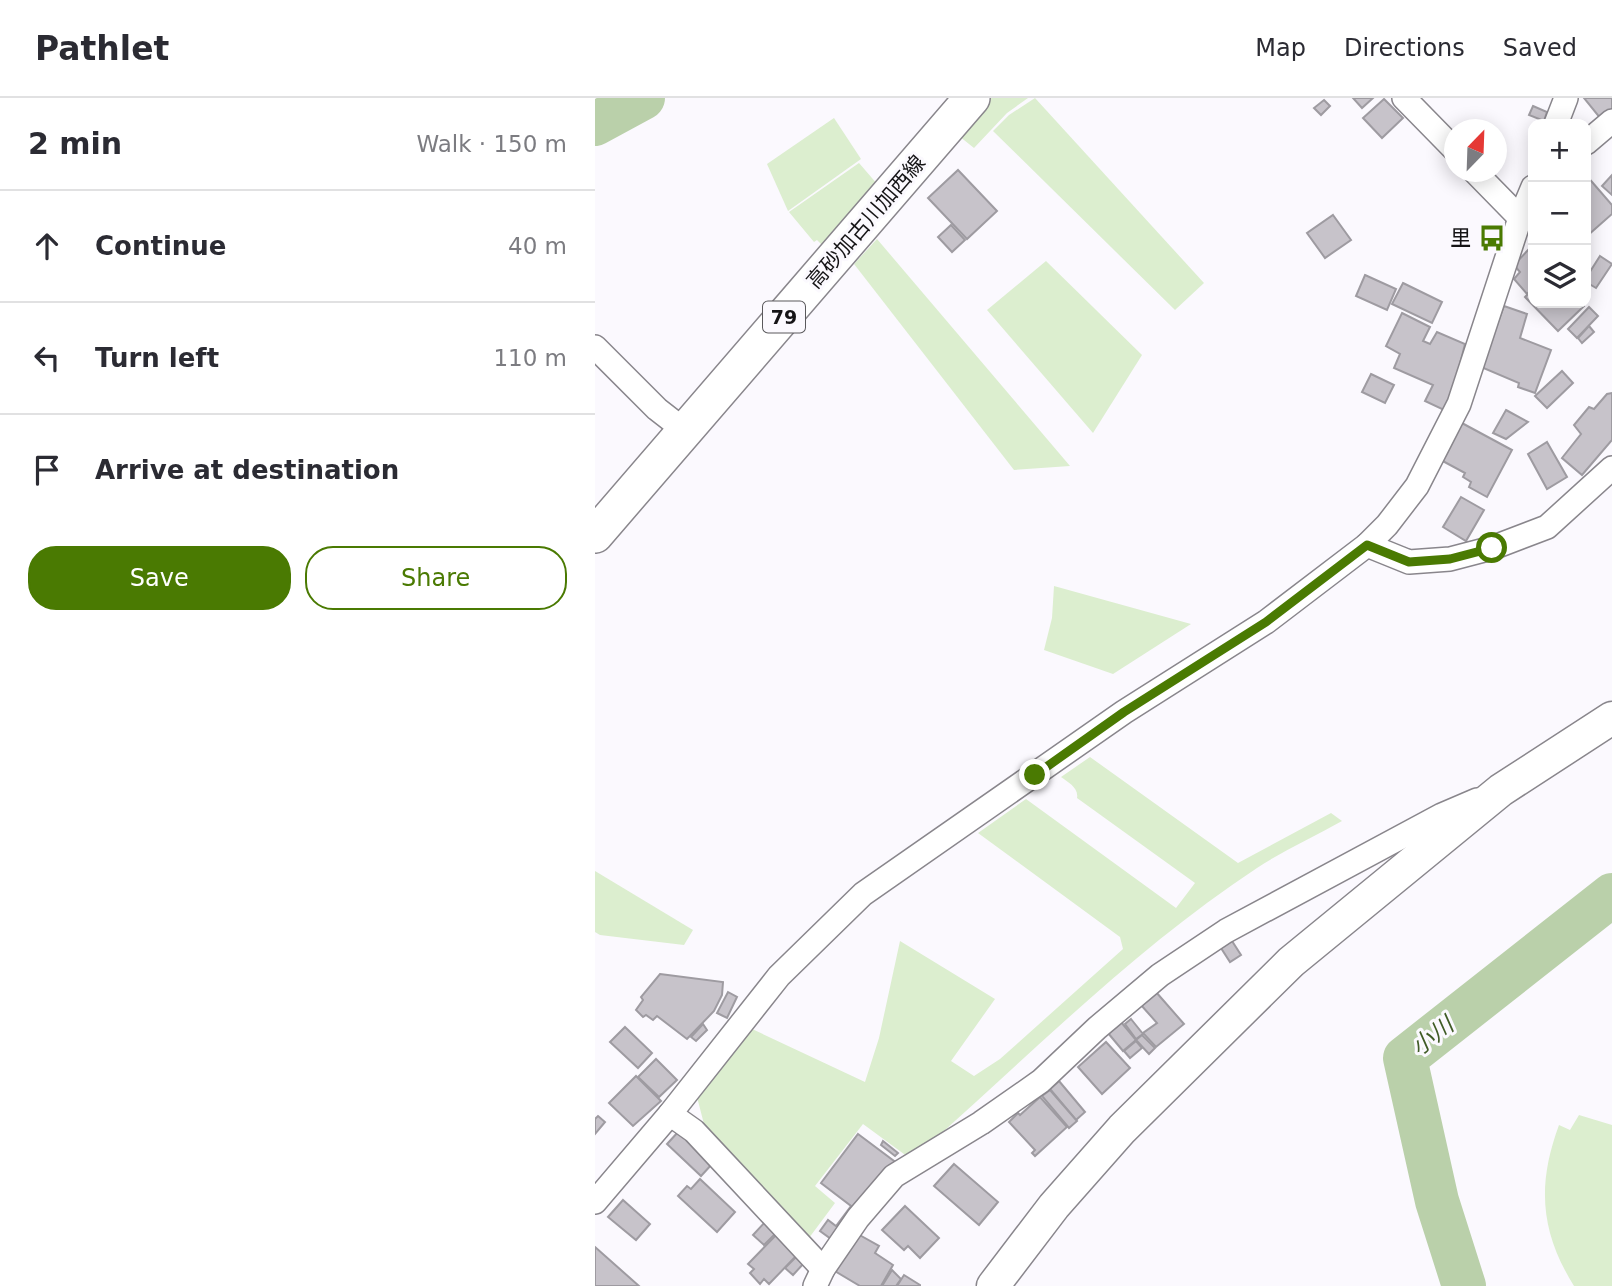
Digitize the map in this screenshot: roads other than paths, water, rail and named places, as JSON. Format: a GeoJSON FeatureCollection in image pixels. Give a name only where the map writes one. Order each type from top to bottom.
{"type":"FeatureCollection","features":[{"type":"Feature","properties":{"kind":"main road","name":"高砂加古川加西線"},"geometry":{"type":"LineString","coordinates":[[595,535],[972,98]]}},
{"type":"Feature","properties":{"kind":"street"},"geometry":{"type":"LineString","coordinates":[[1404,98],[1444,140]]}},
{"type":"Feature","properties":{"kind":"street"},"geometry":{"type":"LineString","coordinates":[[1558,119],[1566,98]]}},
{"type":"Feature","properties":{"kind":"street"},"geometry":{"type":"LineString","coordinates":[[1591,139],[1612,121]]}},
{"type":"Feature","properties":{"kind":"street"},"geometry":{"type":"LineString","coordinates":[[1485,182],[1520,218]]}},
{"type":"Feature","properties":{"kind":"street"},"geometry":{"type":"LineString","coordinates":[[595,1202],[670,1114],[779,976],[863,894],[1124,712],[1266,622],[1367,545],[1387,525],[1417,486],[1458,404],[1528,199]]}},
{"type":"Feature","properties":{"kind":"street"},"geometry":{"type":"LineString","coordinates":[[595,347],[657,409],[684,430]]}},
{"type":"Feature","properties":{"kind":"street"},"geometry":{"type":"LineString","coordinates":[[1367,545],[1409,562],[1450,559],[1492,548],[1547,527],[1612,468]]}},
{"type":"Feature","properties":{"kind":"street"},"geometry":{"type":"LineString","coordinates":[[993,1286],[1054,1206],[1122,1129],[1291,962],[1501,790],[1612,718]]}},
{"type":"Feature","properties":{"kind":"street"},"geometry":{"type":"LineString","coordinates":[[670,1114],[694,1131],[819,1277],[858,1218],[894,1176],[981,1123],[1041,1080],[1160,975],[1226,931],[1441,815],[1501,790]]}},
{"type":"Feature","properties":{"kind":"waterway"},"geometry":{"type":"LineString","coordinates":[[595,124],[643,98]]}},
{"type":"Feature","properties":{"kind":"waterway","name":"小川"},"geometry":{"type":"LineString","coordinates":[[1464,1286],[1437,1201],[1405,1058],[1612,895]]}},
{"type":"Feature","properties":{"kind":"place","name":"里"},"geometry":{"type":"Point","coordinates":[1492,238]}}]}
